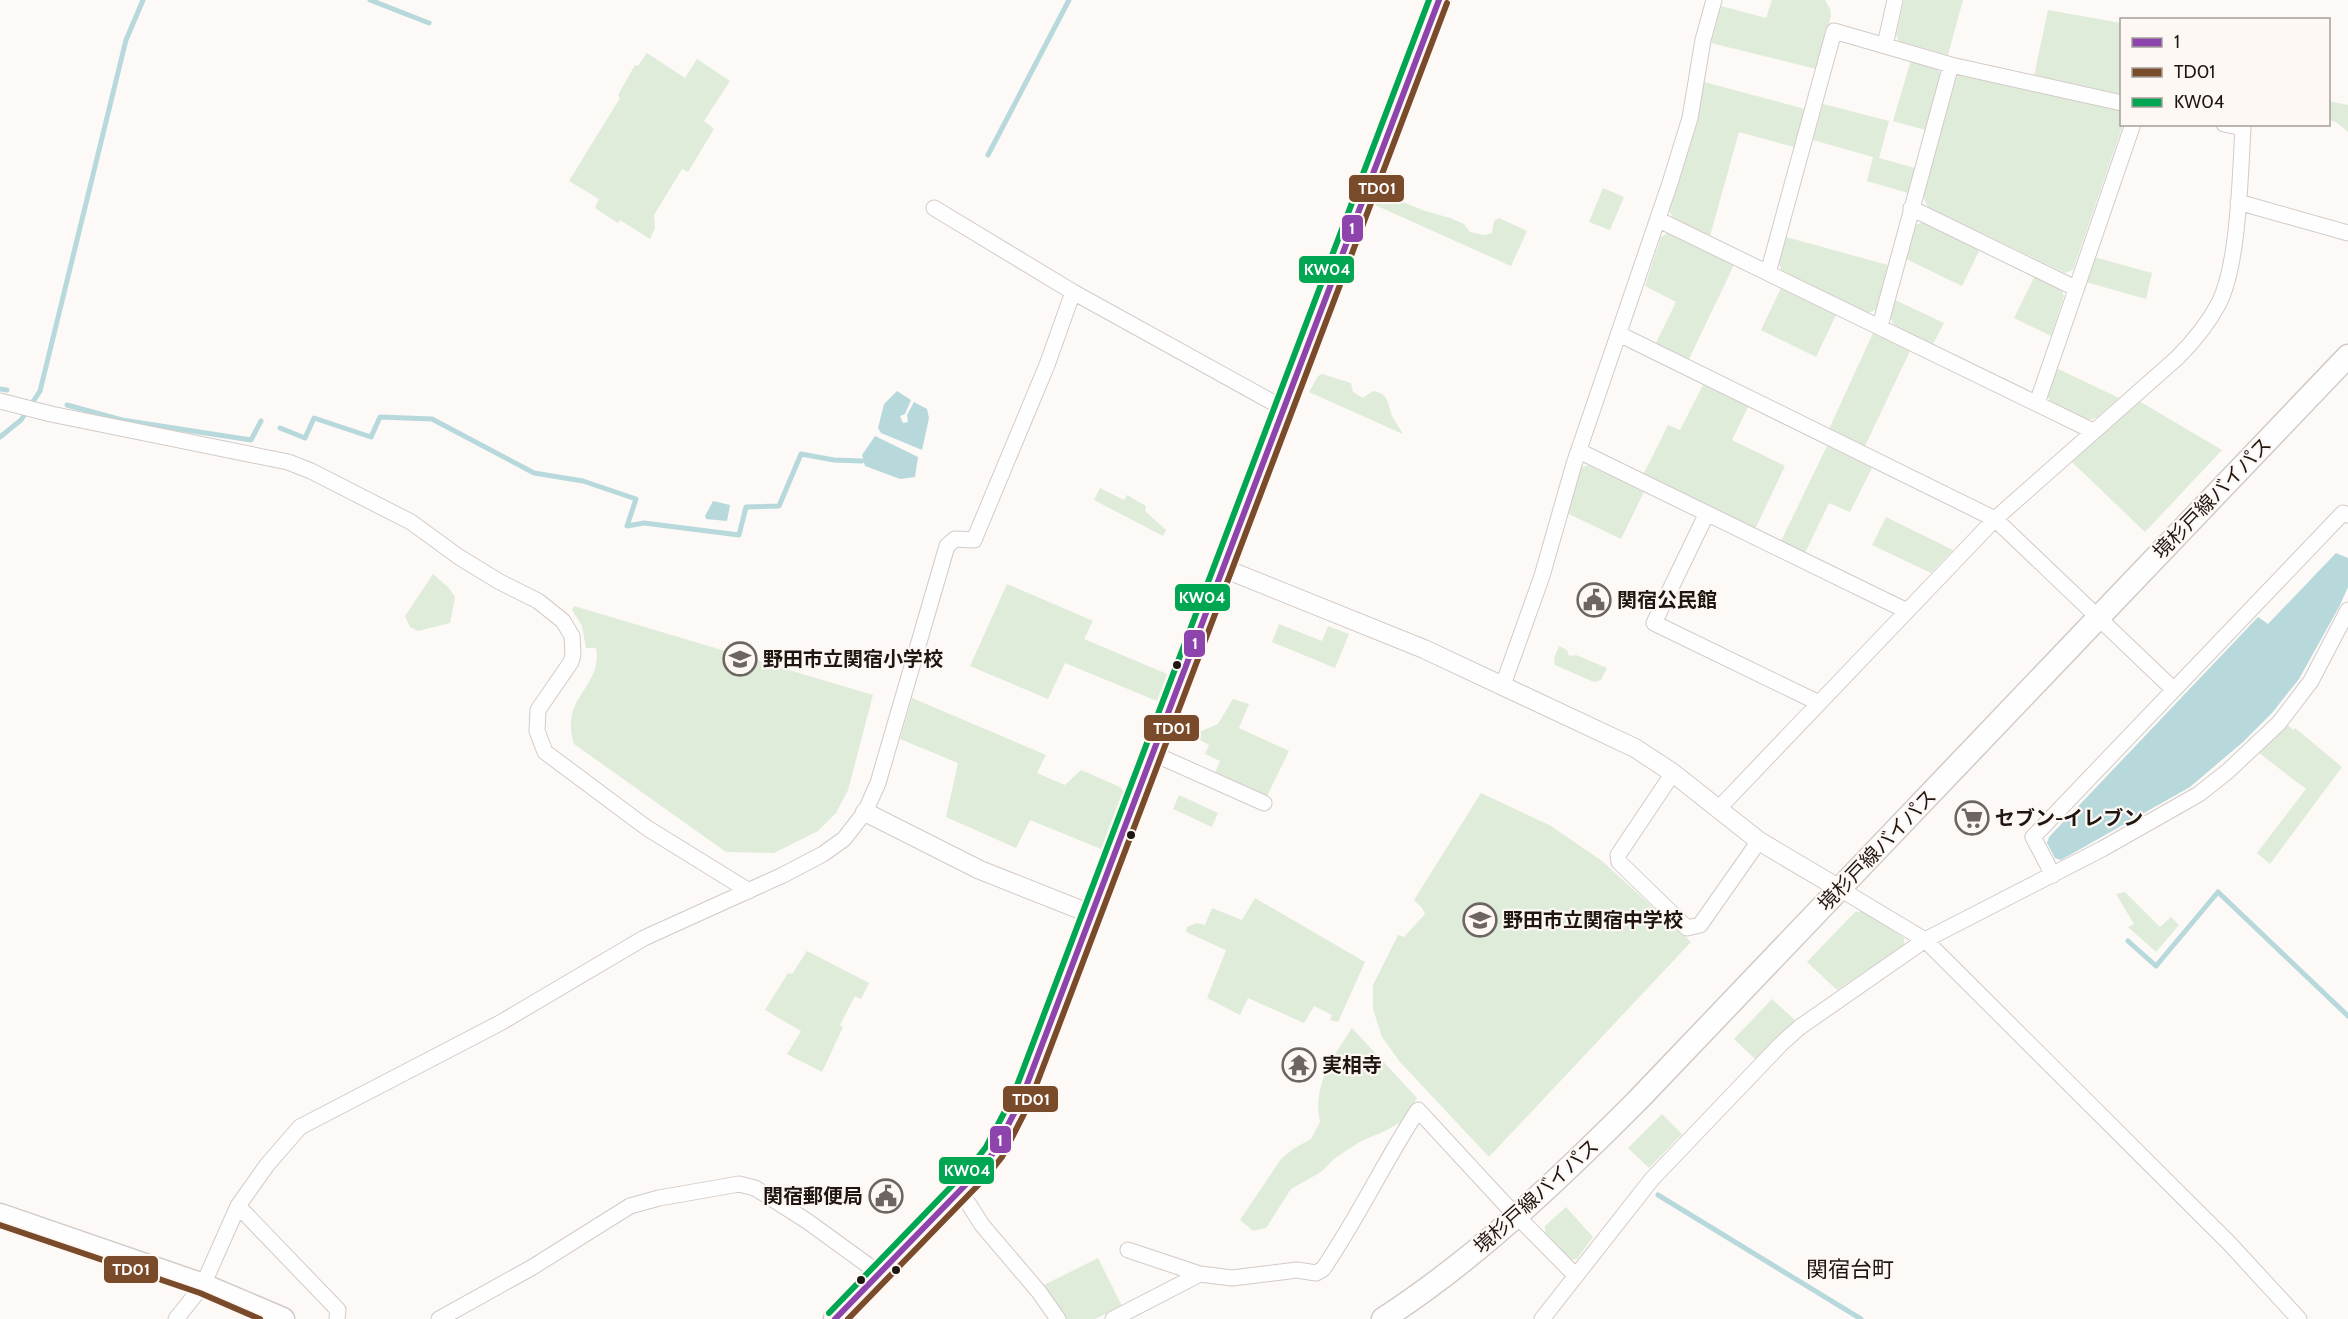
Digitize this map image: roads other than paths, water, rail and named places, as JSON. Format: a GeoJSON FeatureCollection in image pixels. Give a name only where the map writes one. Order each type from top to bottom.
{"type":"FeatureCollection","features":[{"type":"Feature","properties":{"kind":"main road"},"geometry":{"type":"LineString","coordinates":[[835,1319],[961,1192],[994,1152],[1021,1100],[1439,0]]}},
{"type":"Feature","properties":{"kind":"main road","name":"境杉戸線バイパス"},"geometry":{"type":"LineString","coordinates":[[1383,1319],[1439,1279],[1566,1172],[1637,1101],[2348,356]]}},
{"type":"Feature","properties":{"kind":"main road"},"geometry":{"type":"LineString","coordinates":[[0,1215],[202,1285],[283,1319]]}},
{"type":"Feature","properties":{"kind":"street"},"geometry":{"type":"LineString","coordinates":[[1503,685],[1542,576],[1562,501],[1659,220],[1690,118],[1703,38],[1713,0]]}},
{"type":"Feature","properties":{"kind":"street"},"geometry":{"type":"LineString","coordinates":[[1885,45],[1896,0]]}},
{"type":"Feature","properties":{"kind":"street"},"geometry":{"type":"LineString","coordinates":[[1768,273],[1834,31],[1951,65],[2120,103]]}},
{"type":"Feature","properties":{"kind":"street"},"geometry":{"type":"LineString","coordinates":[[1880,326],[1951,65]]}},
{"type":"Feature","properties":{"kind":"street"},"geometry":{"type":"LineString","coordinates":[[2037,403],[2132,126]]}},
{"type":"Feature","properties":{"kind":"street"},"geometry":{"type":"LineString","coordinates":[[1719,808],[1995,519],[2198,338],[2220,301],[2227,278],[2238,202],[2243,128],[2234,126]]}},
{"type":"Feature","properties":{"kind":"street"},"geometry":{"type":"LineString","coordinates":[[2238,202],[2348,233]]}},
{"type":"Feature","properties":{"kind":"street"},"geometry":{"type":"LineString","coordinates":[[934,208],[1073,292],[1283,408]]}},
{"type":"Feature","properties":{"kind":"street"},"geometry":{"type":"LineString","coordinates":[[1911,208],[2075,288]]}},
{"type":"Feature","properties":{"kind":"street"},"geometry":{"type":"LineString","coordinates":[[1659,220],[2093,431]]}},
{"type":"Feature","properties":{"kind":"street"},"geometry":{"type":"LineString","coordinates":[[176,1319],[202,1285],[238,1206],[267,1165],[300,1127],[500,1023],[644,938],[749,891],[824,854],[844,839],[865,812],[878,783],[946,546],[955,539],[974,540],[1051,354],[1073,292]]}},
{"type":"Feature","properties":{"kind":"street"},"geometry":{"type":"LineString","coordinates":[[1619,334],[1995,519],[2173,689]]}},
{"type":"Feature","properties":{"kind":"street"},"geometry":{"type":"LineString","coordinates":[[0,401],[288,462],[311,471],[411,522],[459,557],[500,582],[538,601],[563,621],[572,636],[574,645],[571,662],[538,710],[537,731],[545,752],[647,828],[749,891]]}},
{"type":"Feature","properties":{"kind":"street"},"geometry":{"type":"LineString","coordinates":[[1579,451],[1706,515],[1907,611]]}},
{"type":"Feature","properties":{"kind":"street"},"geometry":{"type":"LineString","coordinates":[[2053,875],[2033,837],[2343,513],[2348,515]]}},
{"type":"Feature","properties":{"kind":"street"},"geometry":{"type":"LineString","coordinates":[[1706,515],[1654,623],[1819,703]]}},
{"type":"Feature","properties":{"kind":"street"},"geometry":{"type":"LineString","coordinates":[[1223,568],[1424,649],[1635,748],[1673,773],[1759,841],[1925,940],[2229,1243],[2299,1319]]}},
{"type":"Feature","properties":{"kind":"street"},"geometry":{"type":"LineString","coordinates":[[1542,1319],[1652,1179],[1781,1044],[1833,1002],[1925,940],[2053,875],[2199,794],[2228,771],[2279,723],[2312,681],[2348,610]]}},
{"type":"Feature","properties":{"kind":"street"},"geometry":{"type":"LineString","coordinates":[[1152,753],[1264,803]]}},
{"type":"Feature","properties":{"kind":"street"},"geometry":{"type":"LineString","coordinates":[[1673,773],[1618,855],[1619,862],[1687,928],[1700,925],[1759,841]]}},
{"type":"Feature","properties":{"kind":"street"},"geometry":{"type":"LineString","coordinates":[[865,812],[980,870],[1091,914]]}},
{"type":"Feature","properties":{"kind":"street"},"geometry":{"type":"LineString","coordinates":[[1128,1250],[1200,1274],[1232,1278],[1297,1270],[1316,1273],[1323,1269],[1348,1233],[1389,1154],[1418,1110],[1516,1216],[1575,1275]]}},
{"type":"Feature","properties":{"kind":"street"},"geometry":{"type":"LineString","coordinates":[[439,1319],[531,1268],[630,1206],[659,1198],[739,1184],[755,1188],[807,1221],[880,1274]]}},
{"type":"Feature","properties":{"kind":"street"},"geometry":{"type":"LineString","coordinates":[[961,1192],[982,1225],[1039,1292],[1058,1319]]}},
{"type":"Feature","properties":{"kind":"street"},"geometry":{"type":"LineString","coordinates":[[238,1206],[338,1310],[337,1319]]}},
{"type":"Feature","properties":{"kind":"street"},"geometry":{"type":"LineString","coordinates":[[1113,1319],[1200,1274]]}},
{"type":"Feature","properties":{"kind":"water"},"geometry":{"type":"Polygon","coordinates":[[[897,391],[911,400],[905,414],[900,416],[903,423],[908,422],[907,415],[914,402],[927,409],[929,418],[922,450],[881,433],[878,428],[884,404],[897,391]]]}},
{"type":"Feature","properties":{"kind":"water"},"geometry":{"type":"Polygon","coordinates":[[[875,436],[918,457],[915,477],[900,479],[865,466],[862,455],[875,436]]]}},
{"type":"Feature","properties":{"kind":"water"},"geometry":{"type":"Polygon","coordinates":[[[713,501],[730,505],[727,521],[706,519],[705,516],[713,501]]]}},
{"type":"Feature","properties":{"kind":"water"},"geometry":{"type":"Polygon","coordinates":[[[2336,553],[2348,558],[2348,587],[2299,679],[2272,713],[2243,742],[2190,787],[2061,860],[2055,858],[2047,843],[2049,837],[2258,617],[2268,624],[2336,553]]]}},
{"type":"Feature","properties":{"kind":"waterway"},"geometry":{"type":"LineString","coordinates":[[0,437],[21,420],[40,391],[126,40],[143,0]]}},
{"type":"Feature","properties":{"kind":"waterway"},"geometry":{"type":"LineString","coordinates":[[370,0],[429,23]]}},
{"type":"Feature","properties":{"kind":"waterway"},"geometry":{"type":"LineString","coordinates":[[988,155],[1069,0]]}},
{"type":"Feature","properties":{"kind":"waterway"},"geometry":{"type":"LineString","coordinates":[[0,389],[7,390]]}},
{"type":"Feature","properties":{"kind":"waterway"},"geometry":{"type":"LineString","coordinates":[[67,405],[122,420],[251,440],[261,421]]}},
{"type":"Feature","properties":{"kind":"waterway"},"geometry":{"type":"LineString","coordinates":[[280,428],[305,438],[314,418],[371,437],[380,417],[432,419],[534,473],[583,481],[636,499],[627,526],[644,523],[739,535],[746,507],[779,506],[801,454],[834,460],[862,461]]}},
{"type":"Feature","properties":{"kind":"waterway"},"geometry":{"type":"LineString","coordinates":[[2128,941],[2156,966],[2218,892],[2348,1016]]}},
{"type":"Feature","properties":{"kind":"waterway"},"geometry":{"type":"LineString","coordinates":[[1658,1195],[1861,1319]]}},
{"type":"Feature","properties":{"kind":"place","name":"関宿公民館"},"geometry":{"type":"Point","coordinates":[1594,600]}},
{"type":"Feature","properties":{"kind":"place","name":"野田市立関宿小学校"},"geometry":{"type":"Point","coordinates":[740,659]}},
{"type":"Feature","properties":{"kind":"place","name":"セブン-イレブン"},"geometry":{"type":"Point","coordinates":[1972,818]}},
{"type":"Feature","properties":{"kind":"place","name":"野田市立関宿中学校"},"geometry":{"type":"Point","coordinates":[1480,920]}},
{"type":"Feature","properties":{"kind":"place","name":"実相寺"},"geometry":{"type":"Point","coordinates":[1299,1065]}},
{"type":"Feature","properties":{"kind":"place","name":"関宿郵便局"},"geometry":{"type":"Point","coordinates":[886,1196]}},
{"type":"Feature","properties":{"kind":"district","name":"関宿台町"},"geometry":{"type":"Point","coordinates":[1850,1269]}}]}
